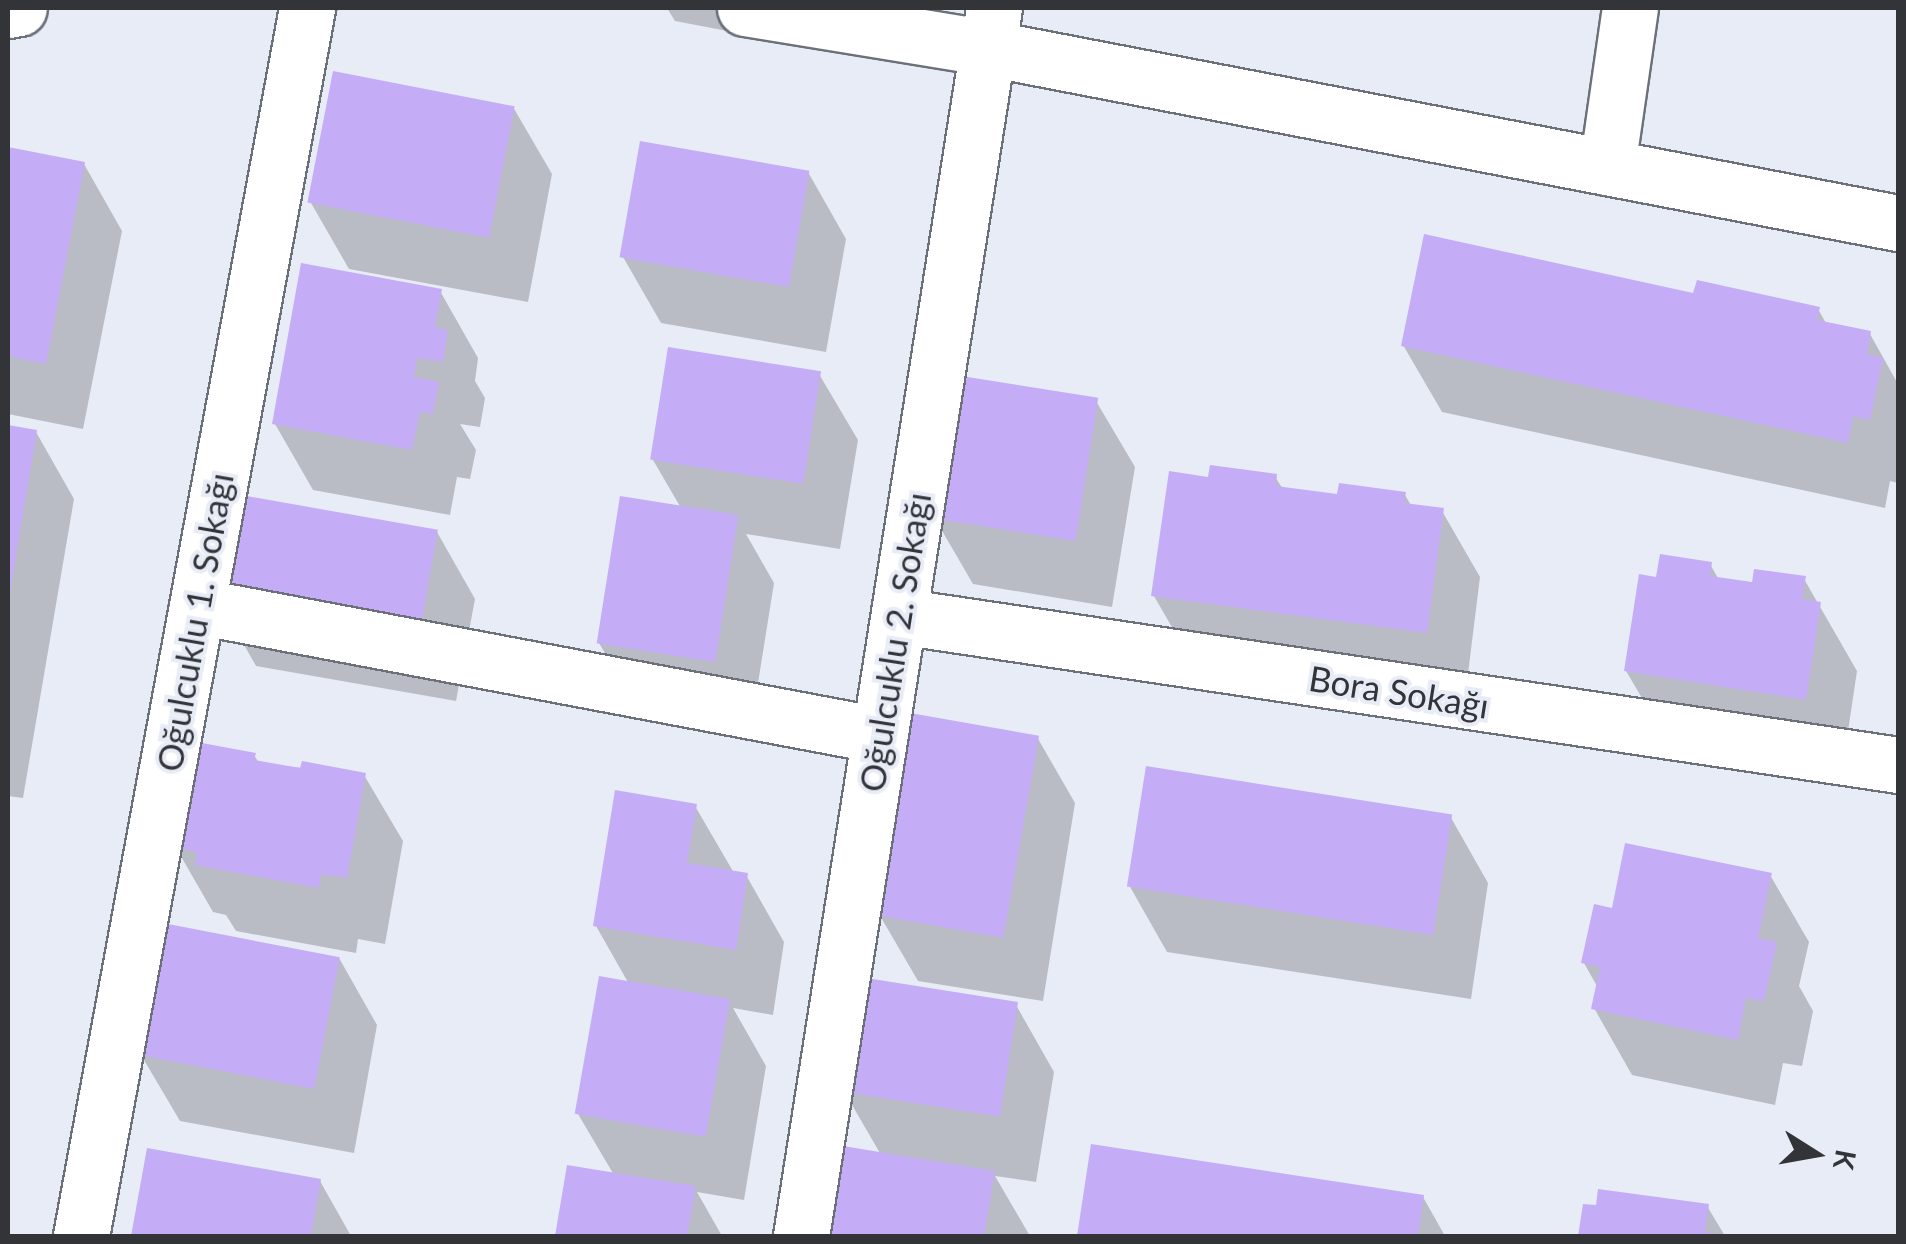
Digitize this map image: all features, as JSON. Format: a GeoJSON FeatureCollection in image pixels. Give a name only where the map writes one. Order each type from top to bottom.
{"type":"FeatureCollection","features":[{"type":"Feature","properties":{"kind":"street"},"geometry":{"type":"LineString","coordinates":[[8,10],[19,8]]}},
{"type":"Feature","properties":{"kind":"street","name":"Oğulcuklu 1. Sokağı"},"geometry":{"type":"LineString","coordinates":[[81,1236],[307,8]]}},
{"type":"Feature","properties":{"kind":"street"},"geometry":{"type":"LineString","coordinates":[[745,8],[991,28],[1607,167],[1898,223]]}},
{"type":"Feature","properties":{"kind":"street"},"geometry":{"type":"LineString","coordinates":[[1607,167],[1630,8]]}},
{"type":"Feature","properties":{"kind":"street","name":"Oğulcuklu 2. Sokağı"},"geometry":{"type":"LineString","coordinates":[[800,1236],[991,28]]}},
{"type":"Feature","properties":{"kind":"street"},"geometry":{"type":"LineString","coordinates":[[197,606],[879,735]]}},
{"type":"Feature","properties":{"kind":"street","name":"Bora Sokağı"},"geometry":{"type":"LineString","coordinates":[[898,616],[1898,766]]}},
{"type":"Feature","properties":{"kind":"building"},"geometry":{"type":"Polygon","coordinates":[[[333,71],[515,106],[489,238],[307,203],[333,71]]]}},
{"type":"Feature","properties":{"kind":"building"},"geometry":{"type":"Polygon","coordinates":[[[640,141],[809,171],[789,287],[620,257],[640,141]]]}},
{"type":"Feature","properties":{"kind":"building"},"geometry":{"type":"Polygon","coordinates":[[[8,147],[85,162],[46,364],[8,356],[8,147]]]}},
{"type":"Feature","properties":{"kind":"building"},"geometry":{"type":"Polygon","coordinates":[[[1424,234],[1693,293],[1697,280],[1820,307],[1817,320],[1871,331],[1867,354],[1883,358],[1870,420],[1853,416],[1848,443],[1401,346],[1424,234]]]}},
{"type":"Feature","properties":{"kind":"building"},"geometry":{"type":"Polygon","coordinates":[[[301,263],[442,289],[435,327],[448,330],[443,362],[417,358],[414,377],[439,382],[433,414],[420,412],[412,450],[272,424],[301,263]]]}},
{"type":"Feature","properties":{"kind":"building"},"geometry":{"type":"Polygon","coordinates":[[[668,347],[821,371],[803,484],[650,460],[668,347]]]}},
{"type":"Feature","properties":{"kind":"building"},"geometry":{"type":"Polygon","coordinates":[[[955,375],[1098,398],[1076,541],[932,518],[955,375]]]}},
{"type":"Feature","properties":{"kind":"building"},"geometry":{"type":"Polygon","coordinates":[[[8,425],[37,430],[10,592],[8,592],[8,425]]]}},
{"type":"Feature","properties":{"kind":"building"},"geometry":{"type":"Polygon","coordinates":[[[1210,465],[1277,474],[1276,486],[1337,494],[1339,483],[1406,492],[1404,503],[1444,508],[1427,633],[1151,596],[1169,471],[1208,477],[1210,465]]]}},
{"type":"Feature","properties":{"kind":"building"},"geometry":{"type":"Polygon","coordinates":[[[235,494],[438,530],[419,636],[216,600],[235,494]]]}},
{"type":"Feature","properties":{"kind":"building"},"geometry":{"type":"Polygon","coordinates":[[[620,496],[739,515],[715,662],[597,643],[620,496]]]}},
{"type":"Feature","properties":{"kind":"building"},"geometry":{"type":"Polygon","coordinates":[[[1660,554],[1712,562],[1710,576],[1752,582],[1754,569],[1806,576],[1802,599],[1821,602],[1806,700],[1624,671],[1639,574],[1656,577],[1660,554]]]}},
{"type":"Feature","properties":{"kind":"building"},"geometry":{"type":"Polygon","coordinates":[[[910,713],[1039,736],[1003,938],[874,915],[910,713]]]}},
{"type":"Feature","properties":{"kind":"building"},"geometry":{"type":"Polygon","coordinates":[[[191,741],[256,753],[254,760],[300,768],[302,761],[366,773],[347,878],[321,874],[319,888],[195,865],[197,852],[172,847],[191,741]]]}},
{"type":"Feature","properties":{"kind":"building"},"geometry":{"type":"Polygon","coordinates":[[[1146,766],[1452,814],[1433,935],[1127,886],[1146,766]]]}},
{"type":"Feature","properties":{"kind":"building"},"geometry":{"type":"Polygon","coordinates":[[[615,790],[697,804],[687,863],[748,873],[736,950],[593,926],[615,790]]]}},
{"type":"Feature","properties":{"kind":"building"},"geometry":{"type":"Polygon","coordinates":[[[1625,843],[1772,873],[1758,938],[1777,942],[1764,1001],[1746,998],[1738,1040],[1591,1009],[1600,967],[1581,963],[1594,904],[1612,908],[1625,843]]]}},
{"type":"Feature","properties":{"kind":"building"},"geometry":{"type":"Polygon","coordinates":[[[163,923],[340,957],[314,1089],[137,1055],[163,923]]]}},
{"type":"Feature","properties":{"kind":"building"},"geometry":{"type":"Polygon","coordinates":[[[599,976],[730,999],[706,1137],[575,1114],[599,976]]]}},
{"type":"Feature","properties":{"kind":"building"},"geometry":{"type":"Polygon","coordinates":[[[860,977],[1018,1002],[1000,1117],[842,1092],[860,977]]]}},
{"type":"Feature","properties":{"kind":"building"},"geometry":{"type":"Polygon","coordinates":[[[1091,1144],[1424,1195],[1418,1236],[1077,1236],[1091,1144]]]}},
{"type":"Feature","properties":{"kind":"building"},"geometry":{"type":"Polygon","coordinates":[[[837,1145],[995,1171],[984,1236],[822,1236],[837,1145]]]}},
{"type":"Feature","properties":{"kind":"building"},"geometry":{"type":"Polygon","coordinates":[[[147,1148],[321,1179],[311,1236],[131,1236],[147,1148]]]}},
{"type":"Feature","properties":{"kind":"building"},"geometry":{"type":"Polygon","coordinates":[[[567,1165],[696,1186],[687,1236],[555,1236],[567,1165]]]}},
{"type":"Feature","properties":{"kind":"building"},"geometry":{"type":"Polygon","coordinates":[[[1598,1189],[1709,1204],[1705,1232],[1724,1236],[1578,1236],[1583,1204],[1596,1205],[1598,1189]]]}}]}
